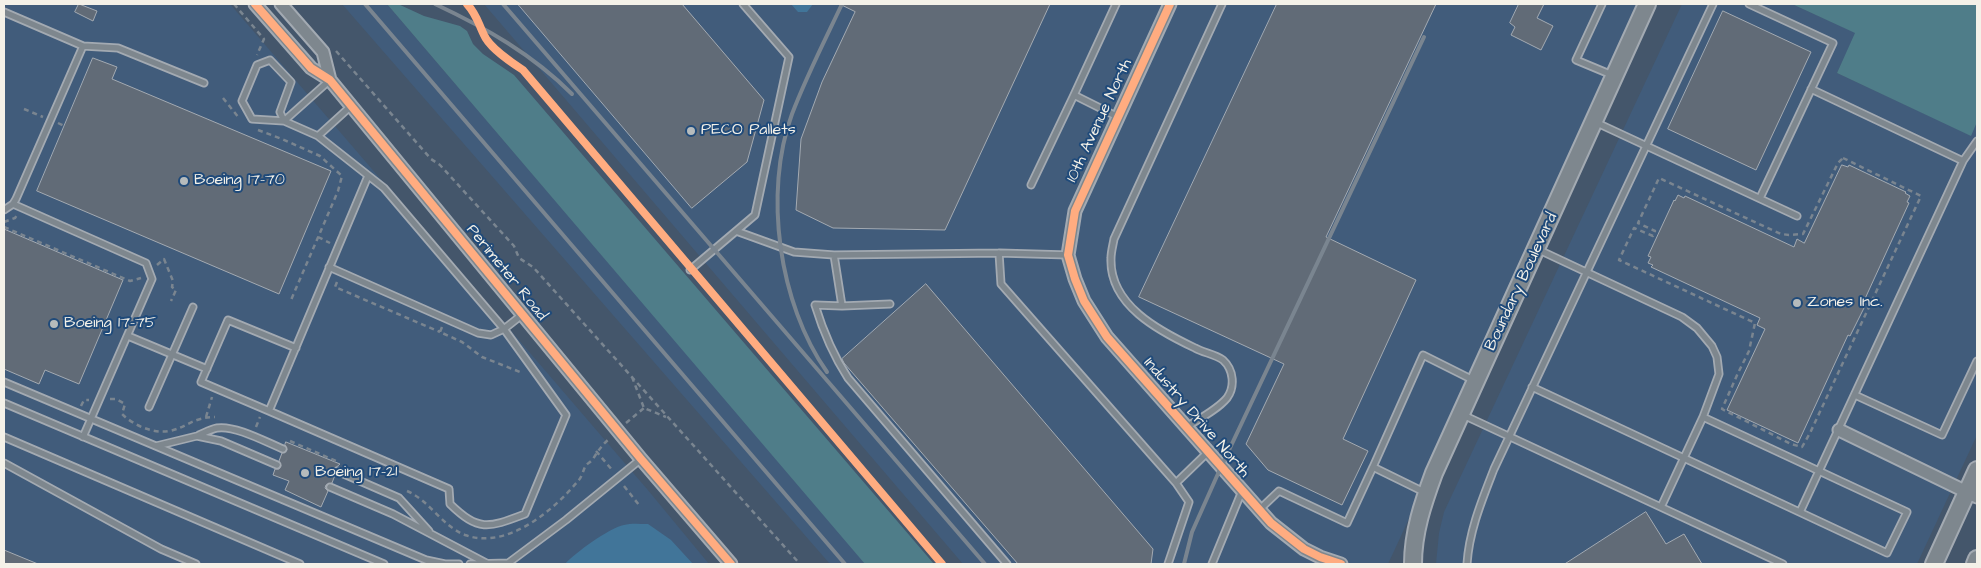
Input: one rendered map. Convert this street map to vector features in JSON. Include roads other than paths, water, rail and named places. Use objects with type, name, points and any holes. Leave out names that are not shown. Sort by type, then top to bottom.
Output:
[{"type":"street","name":"Perimeter Road","points":[[256,4],[312,68],[330,80],[641,459],[731,564]]},
{"type":"street","name":"Perimeter Road","points":[[281,4],[323,52],[330,80]]},
{"type":"street","name":"10th Avenue North","points":[[1068,255],[1075,211],[1170,4]]},
{"type":"street","name":"Boundary Boulevard","points":[[1413,564],[1416,532],[1426,493],[1648,4]]},
{"type":"street","name":"Industry Drive North","points":[[1068,255],[1084,301],[1097,324],[1242,491],[1276,528],[1291,540],[1320,557],[1342,564]]},
{"type":"street","points":[[1839,430],[1972,494]]},
{"type":"street","points":[[1934,564],[1972,494],[1977,470]]},
{"type":"street","points":[[1975,564],[1977,559]]},
{"type":"lane","points":[[690,270],[755,215],[789,57],[742,4]]},
{"type":"lane","points":[[1030,185],[1116,4]]},
{"type":"lane","points":[[1186,427],[1225,400],[1233,384],[1229,367],[1216,356],[1207,354],[1168,335],[1137,313],[1123,298],[1114,280],[1111,259],[1114,239],[1222,4]]},
{"type":"lane","points":[[1602,4],[1576,60],[1615,76]]},
{"type":"lane","points":[[1468,564],[1472,533],[1479,509],[1509,436],[1713,4]]},
{"type":"lane","points":[[1750,4],[1833,43],[1760,198]]},
{"type":"lane","points":[[4,12],[83,46],[118,48],[204,83]]},
{"type":"lane","points":[[4,210],[13,204],[83,46]]},
{"type":"lane","points":[[284,122],[280,112],[291,82],[270,60],[257,65],[242,101],[252,119],[284,122],[318,136],[384,188],[504,329],[566,415],[525,514],[497,524],[479,524],[466,520],[450,504],[449,489],[201,382],[228,320],[296,348]]},
{"type":"lane","points":[[284,122],[330,80]]},
{"type":"lane","points":[[1811,89],[1963,161]]},
{"type":"lane","points":[[1074,95],[1118,117]]},
{"type":"lane","points":[[318,136],[351,106]]},
{"type":"lane","points":[[1595,122],[1797,216]]},
{"type":"lane","points":[[1800,512],[1963,161],[1977,140]]},
{"type":"lane","points":[[269,411],[368,176]]},
{"type":"lane","points":[[13,204],[146,263],[152,279],[84,437]]},
{"type":"lane","points":[[736,231],[794,252],[834,255],[999,253],[1068,255]]},
{"type":"lane","points":[[1537,249],[1682,317],[1704,335],[1712,346],[1717,357],[1719,374],[1703,417],[1661,507]]},
{"type":"lane","points":[[999,253],[1001,284],[1176,483],[1189,502],[1168,564]]},
{"type":"lane","points":[[834,255],[842,306]]},
{"type":"lane","points":[[329,267],[478,333],[491,335],[504,329],[523,314]]},
{"type":"lane","points":[[890,304],[814,305],[824,334],[848,378],[1007,564]]},
{"type":"lane","points":[[149,408],[192,307]]},
{"type":"lane","points":[[128,336],[207,368]]},
{"type":"lane","points":[[1259,510],[1279,491],[1347,523],[1423,355],[1476,381]]},
{"type":"lane","points":[[1855,395],[1942,435],[1977,362]]},
{"type":"lane","points":[[4,382],[426,560],[445,564],[459,564]]},
{"type":"lane","points":[[1532,387],[1888,553],[1907,512],[1703,417]]},
{"type":"lane","points":[[4,404],[384,564]]},
{"type":"lane","points":[[1461,414],[1783,564]]},
{"type":"lane","points":[[156,446],[197,436],[215,428],[225,427],[235,429],[283,449]]},
{"type":"lane","points":[[4,436],[300,564]]},
{"type":"lane","points":[[197,436],[221,441],[277,465]]},
{"type":"lane","points":[[1176,483],[1208,452]]},
{"type":"lane","points":[[470,564],[508,564],[641,459]]},
{"type":"lane","points":[[4,463],[161,550],[196,564]]},
{"type":"lane","points":[[1373,467],[1426,493]]},
{"type":"lane","points":[[337,471],[399,498],[432,534]]},
{"type":"lane","points":[[330,487],[393,514],[488,564]]},
{"type":"lane","points":[[1212,564],[1242,491]]},
{"type":"railway","points":[[365,4],[845,564]]},
{"type":"railway","points":[[435,4],[490,32],[525,54],[572,94]]},
{"type":"railway","points":[[503,4],[985,564]]},
{"type":"railway","points":[[827,372],[811,345],[797,314],[787,281],[781,247],[778,178],[783,145],[792,114],[809,72],[842,4]]},
{"type":"railway","points":[[1184,564],[1192,532],[1221,467],[1424,37]]},
{"type":"place","name":"PECO Pallets","points":[[691,131]]},
{"type":"place","name":"Boeing 17-70","points":[[184,181]]},
{"type":"place","name":"Zones Inc.","points":[[1797,303]]},
{"type":"place","name":"Boeing 17-75","points":[[54,324]]},
{"type":"place","name":"Boeing 17-21","points":[[305,473]]}]
